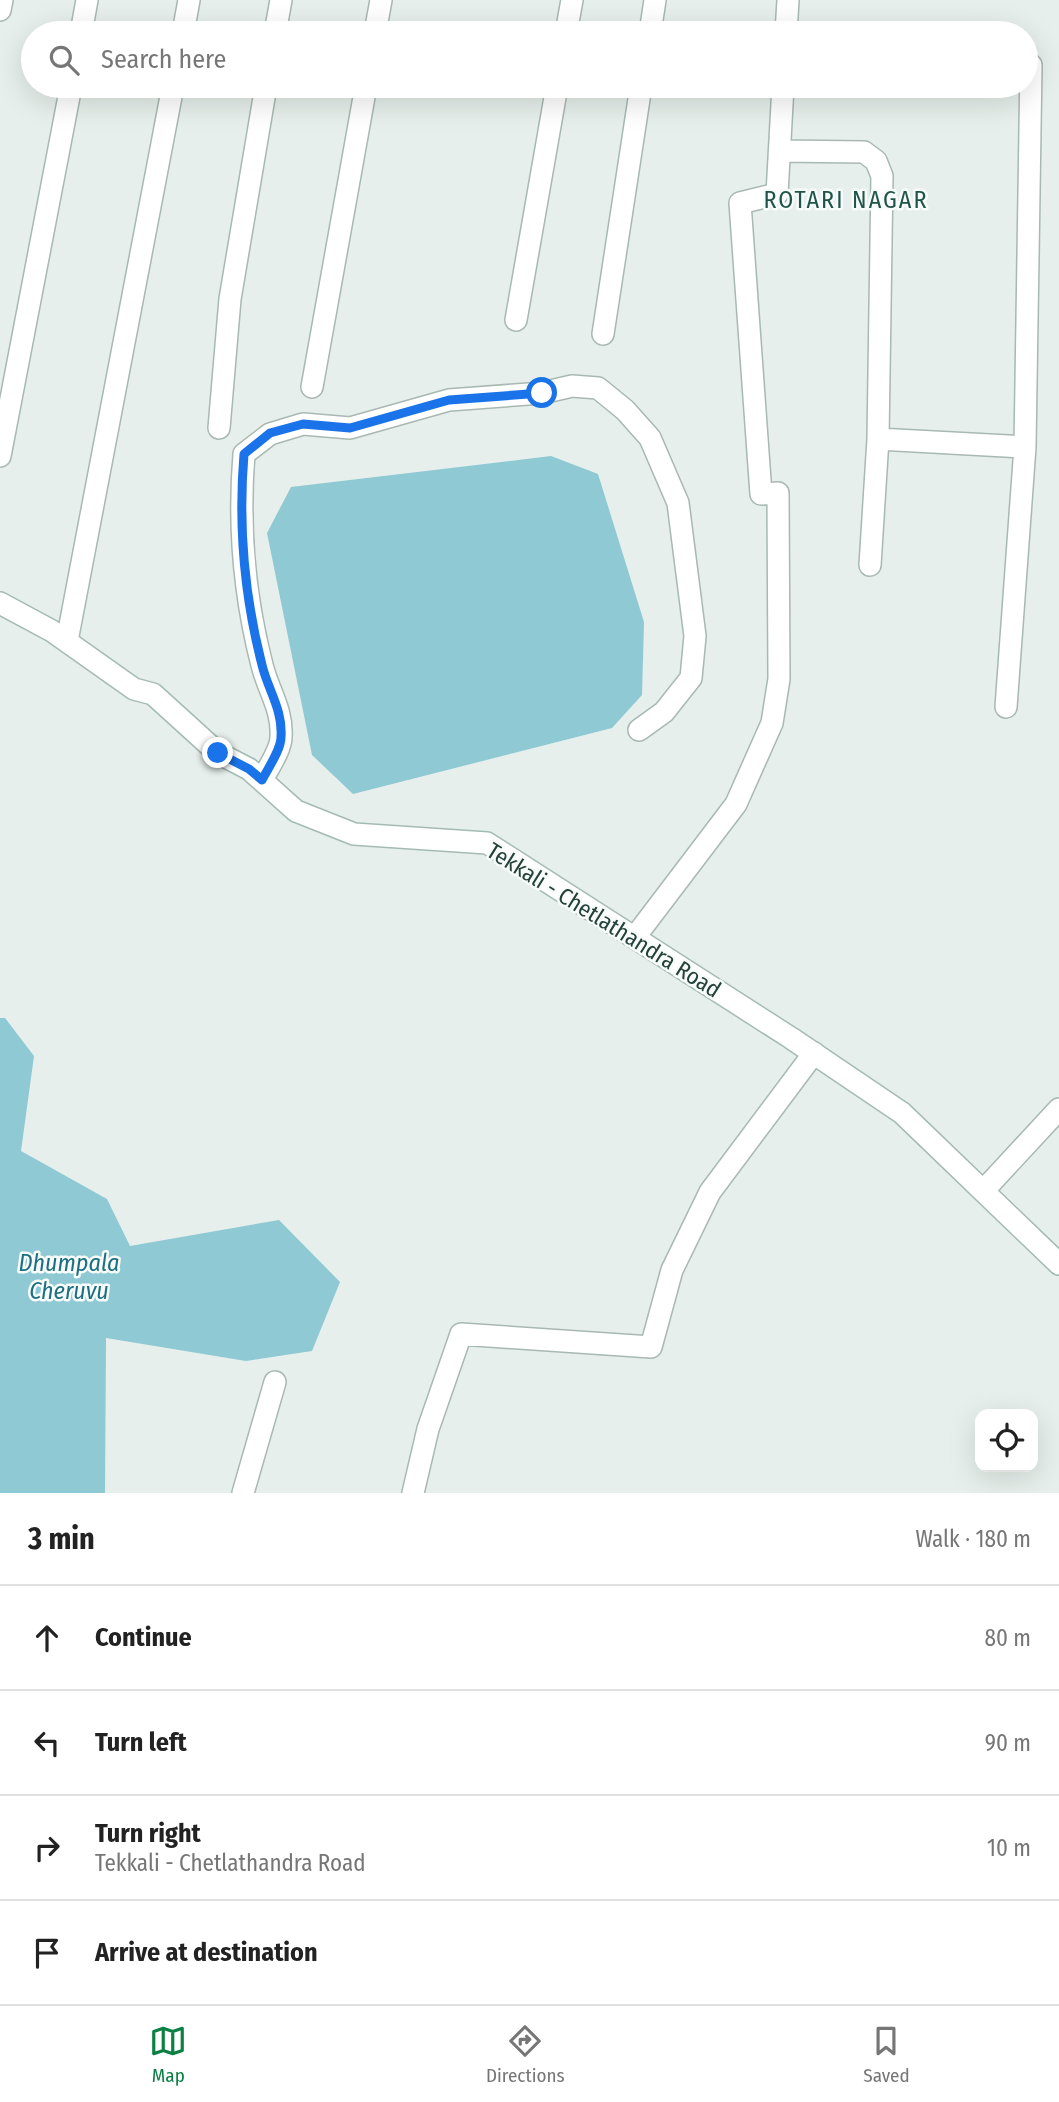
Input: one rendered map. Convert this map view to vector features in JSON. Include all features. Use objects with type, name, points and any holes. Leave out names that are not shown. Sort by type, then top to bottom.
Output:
[{"type":"street","points":[[0,10],[2,0]]},
{"type":"street","points":[[83,21],[87,0]]},
{"type":"street","points":[[186,21],[190,0]]},
{"type":"street","points":[[277,21],[281,0]]},
{"type":"street","points":[[377,21],[381,0]]},
{"type":"street","points":[[568,21],[572,0]]},
{"type":"street","points":[[652,21],[655,0]]},
{"type":"street","points":[[787,21],[788,0]]},
{"type":"street","points":[[0,456],[69,98]]},
{"type":"street","points":[[67,641],[171,98]]},
{"type":"street","points":[[219,428],[230,299],[264,98]]},
{"type":"street","points":[[312,387],[364,98]]},
{"type":"street","points":[[516,320],[555,98]]},
{"type":"street","points":[[603,334],[640,98]]},
{"type":"street","points":[[635,937],[736,804],[772,723],[779,678],[778,493],[761,494],[740,203],[777,194],[782,98]]},
{"type":"street","points":[[1006,707],[1026,447],[1031,98]]},
{"type":"street","points":[[780,151],[864,152],[876,161],[882,176],[878,439],[870,565]]},
{"type":"street","points":[[262,780],[282,740],[281,714],[262,668],[242,560],[241,493],[244,454],[270,433],[303,424],[350,428],[449,400],[542,393],[572,386],[598,388],[625,410],[650,438],[678,503],[695,636],[691,678],[664,712],[639,730]]},
{"type":"street","points":[[878,439],[1026,447]]},
{"type":"street","name":"Tekkali - Chetlathandra Road","points":[[0,603],[67,641],[134,689],[153,694],[218,753],[249,769],[296,811],[354,834],[486,843],[814,1053],[902,1113],[1059,1264]]},
{"type":"street","points":[[413,1493],[428,1429],[461,1334],[651,1347],[672,1270],[710,1192],[814,1053]]},
{"type":"street","points":[[984,1190],[1059,1109]]},
{"type":"street","points":[[243,1493],[275,1382]]},
{"type":"water","points":[[551,456],[598,474],[644,622],[642,695],[612,728],[353,794],[312,755],[267,533],[291,487]]},
{"type":"water","name":"Dhumpala Cheruvu","points":[[0,1018],[5,1018],[34,1056],[21,1151],[107,1199],[130,1246],[279,1220],[340,1282],[312,1351],[246,1361],[106,1338],[105,1493],[0,1493]]},
{"type":"district","name":"ROTARI NAGAR","points":[[846,200]]},
{"type":"route","points":[[218,753],[249,769],[262,780],[282,740],[281,714],[262,668],[242,560],[241,493],[244,454],[270,433],[303,424],[350,428],[449,400],[542,393]]}]
